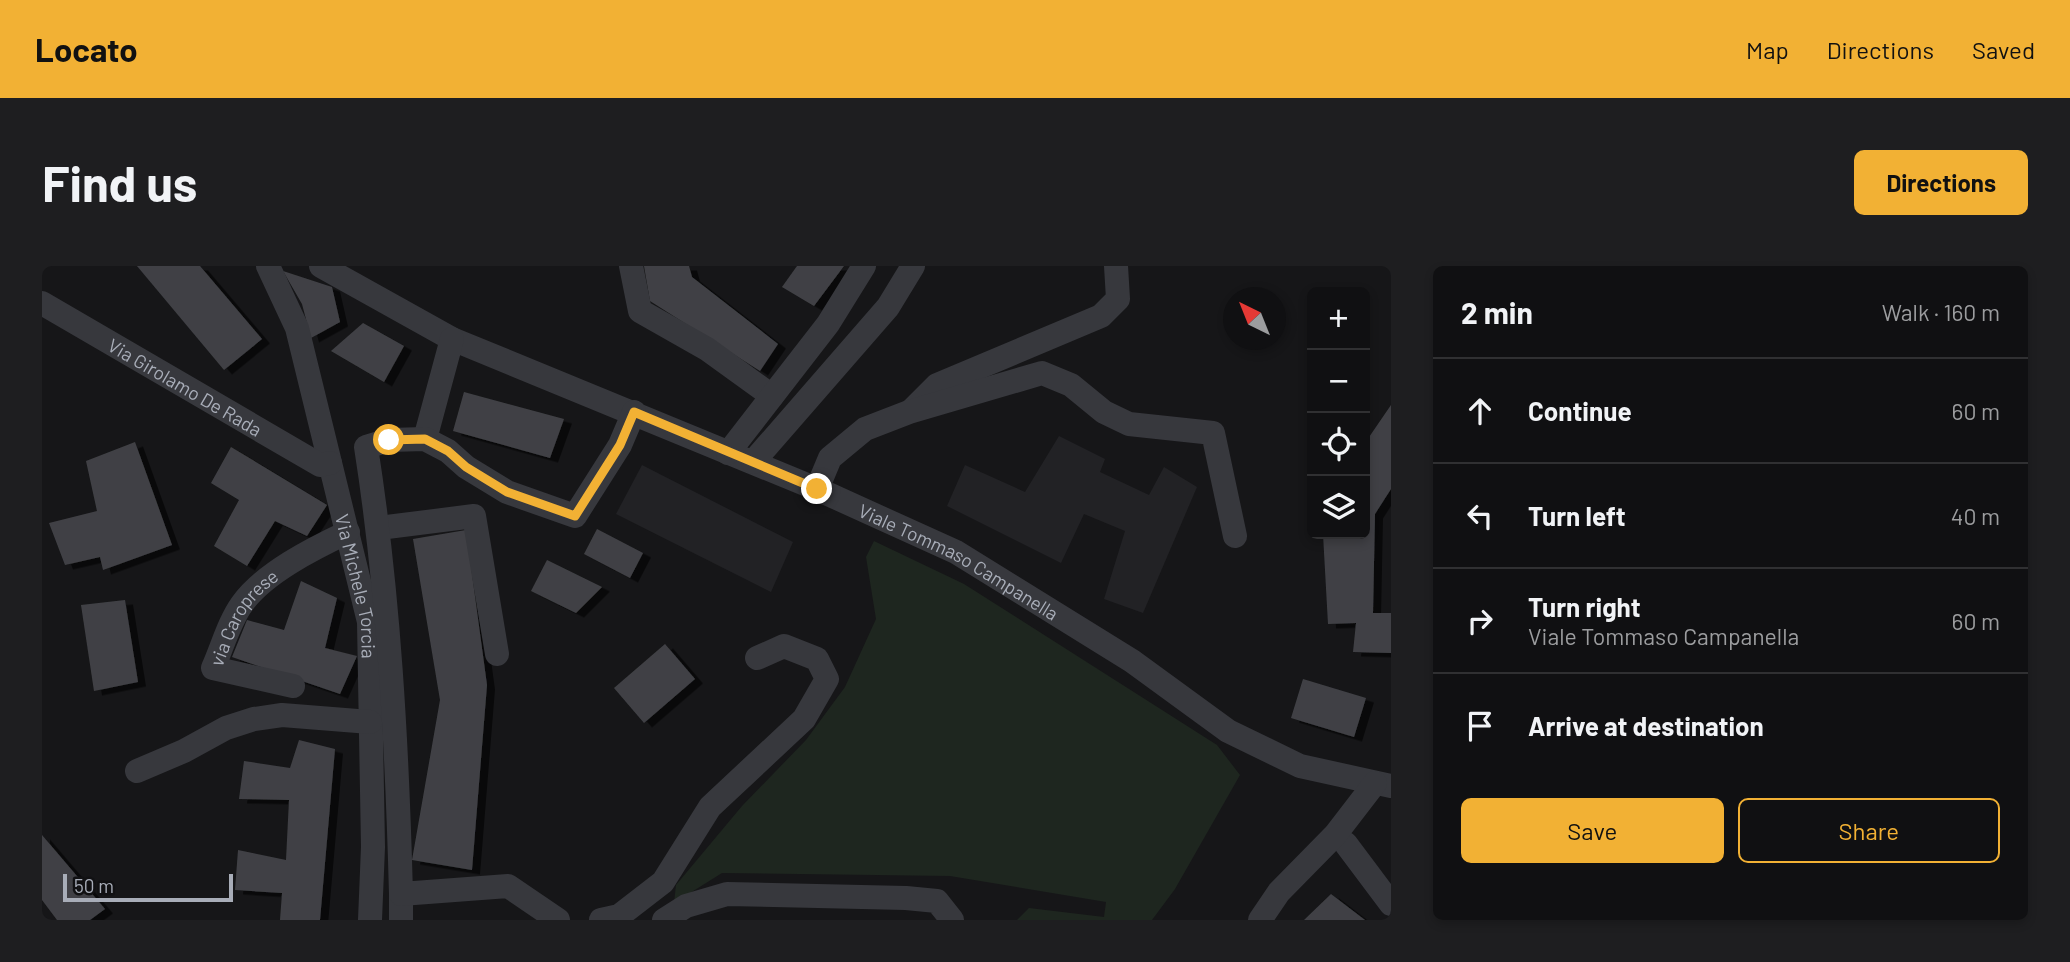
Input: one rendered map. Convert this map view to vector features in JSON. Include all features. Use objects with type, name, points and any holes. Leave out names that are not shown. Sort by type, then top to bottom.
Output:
[{"type":"street","name":"Via Michele Torcia","points":[[268,266],[297,328],[369,622],[373,847],[370,920]]},
{"type":"street","name":"Viale Tommaso Campanella","points":[[321,266],[453,338],[817,489],[956,552],[1132,661],[1228,731],[1300,766],[1383,785]]},
{"type":"street","points":[[631,266],[640,311],[707,349],[772,396]]},
{"type":"street","points":[[728,453],[828,324],[864,266]]},
{"type":"street","points":[[752,463],[888,307],[913,266]]},
{"type":"street","points":[[909,412],[937,385],[1101,316],[1118,299],[1116,266]]},
{"type":"street","name":"Via Girolamo De Rada","points":[[42,303],[320,465],[330,463]]},
{"type":"street","points":[[425,439],[453,338]]},
{"type":"street","points":[[817,489],[830,458],[865,429],[909,412],[1042,373],[1071,385],[1104,412],[1129,424],[1213,433],[1235,536]]},
{"type":"street","points":[[401,920],[398,777],[379,528],[366,447],[389,440],[425,439],[448,451],[466,467],[507,492],[575,516],[620,445],[634,412]]},
{"type":"street","points":[[379,528],[474,516],[497,654]]},
{"type":"street","name":"via Caroprese","points":[[293,686],[213,668],[241,605],[261,584],[323,544],[348,532]]},
{"type":"street","points":[[601,920],[619,916],[663,882],[710,807],[804,719],[827,680],[817,659],[784,646],[757,658]]},
{"type":"street","points":[[137,771],[184,751],[226,728],[254,719],[282,715],[370,722]]},
{"type":"street","points":[[1260,920],[1279,892],[1340,839],[1383,785]]},
{"type":"street","points":[[1340,839],[1391,883]]},
{"type":"street","points":[[1340,839],[1391,904]]},
{"type":"street","points":[[401,894],[508,886],[558,920]]},
{"type":"street","points":[[664,920],[686,906],[727,894],[937,901],[952,920]]},
{"type":"shaded area","points":[[1059,436],[1105,459],[1100,472],[1149,495],[1164,467],[1197,487],[1143,613],[1104,599],[1125,531],[1084,514],[1061,563],[947,506],[965,465],[1025,492]]},
{"type":"shaded area","points":[[642,465],[793,542],[771,592],[616,514]]},
{"type":"shaded area","points":[[874,541],[964,584],[1217,745],[1240,775],[1175,889],[1152,920],[1017,920],[1029,908],[1104,917],[1106,902],[950,876],[722,873],[674,903],[676,885],[742,806],[806,740],[845,687],[876,619],[866,557]]},
{"type":"building","points":[[137,266],[200,266],[262,339],[224,370]]},
{"type":"building","points":[[644,266],[689,266],[692,277],[778,344],[760,371],[650,301]]},
{"type":"building","points":[[797,266],[844,266],[814,306],[782,287]]},
{"type":"building","points":[[283,271],[332,287],[340,322],[311,338],[302,304]]},
{"type":"building","points":[[363,323],[404,346],[384,382],[331,351]]},
{"type":"building","points":[[464,392],[564,419],[550,458],[453,431]]},
{"type":"building","points":[[1391,405],[1391,489],[1375,514],[1373,613],[1391,613],[1391,653],[1353,652],[1356,623],[1328,624],[1323,539],[1370,539],[1370,436]]},
{"type":"building","points":[[135,442],[172,545],[103,570],[100,557],[65,565],[49,523],[97,511],[86,461]]},
{"type":"building","points":[[231,447],[327,505],[307,536],[275,521],[247,566],[214,546],[239,500],[211,483]]},
{"type":"building","points":[[597,529],[643,553],[630,578],[584,554]]},
{"type":"building","points":[[466,530],[487,685],[472,870],[412,860],[440,700],[413,539]]},
{"type":"building","points":[[547,560],[602,587],[576,613],[531,591]]},
{"type":"building","points":[[301,581],[337,598],[325,648],[357,656],[340,694],[232,657],[247,620],[284,630]]},
{"type":"building","points":[[125,600],[138,682],[94,691],[81,605]]},
{"type":"building","points":[[665,644],[695,679],[644,723],[614,688]]},
{"type":"building","points":[[1303,679],[1366,698],[1354,737],[1291,718]]},
{"type":"building","points":[[299,740],[335,749],[320,920],[280,920],[282,893],[235,890],[238,850],[286,860],[289,800],[239,799],[244,761],[290,768]]},
{"type":"building","points":[[42,835],[105,909],[90,920],[57,920],[42,900]]},
{"type":"building","points":[[1331,894],[1365,920],[1304,920]]},
{"type":"route","points":[[389,440],[425,439],[448,451],[466,467],[507,492],[575,516],[620,445],[634,412],[817,489]]}]
